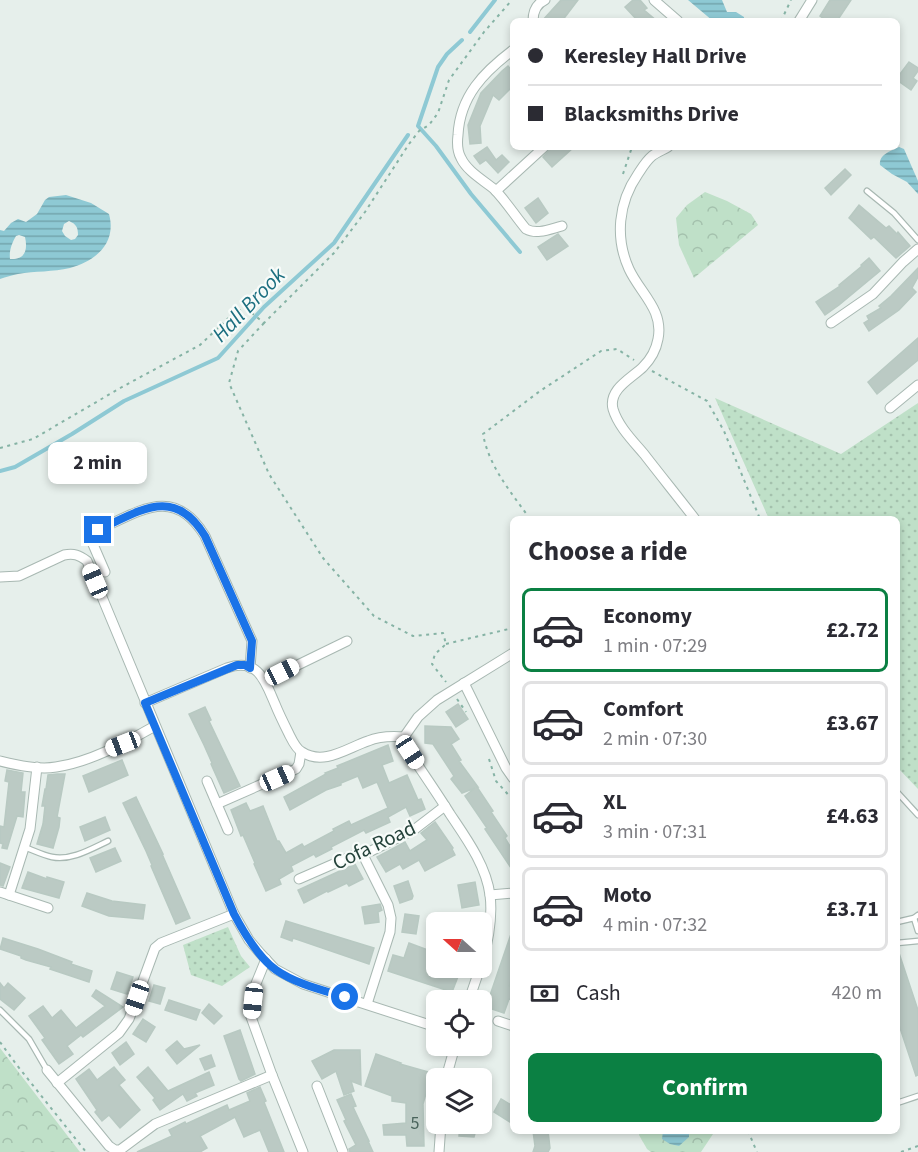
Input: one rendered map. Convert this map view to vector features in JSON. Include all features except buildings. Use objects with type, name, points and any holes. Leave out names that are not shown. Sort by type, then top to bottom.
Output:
[{"type":"street","points":[[533,18],[534,10],[544,0]]},
{"type":"street","points":[[654,0],[675,18]]},
{"type":"street","points":[[800,0],[810,3],[801,18]]},
{"type":"street","points":[[510,52],[489,69],[474,86],[458,128],[458,149],[468,168],[496,191],[526,229],[538,232],[562,226]]},
{"type":"street","points":[[496,191],[541,150]]},
{"type":"street","points":[[648,150],[653,156]]},
{"type":"street","points":[[663,150],[643,166],[629,189],[621,217],[620,232],[621,247],[629,270],[657,314],[659,337],[652,357],[616,392],[612,407],[623,428],[693,516]]},
{"type":"street","points":[[831,323],[873,294],[918,249]]},
{"type":"street","points":[[890,408],[918,385]]},
{"type":"street","points":[[105,572],[92,542],[94,533],[98,530],[144,509],[159,505],[172,507],[184,513],[197,522],[205,536],[252,641],[250,668]]},
{"type":"street","points":[[0,577],[19,576],[64,555],[80,555],[87,561],[234,914],[249,940],[275,969],[303,984],[426,1024]]},
{"type":"street","points":[[265,681],[346,641]]},
{"type":"street","points":[[405,736],[418,717],[437,700],[510,656]]},
{"type":"street","points":[[145,703],[237,665],[245,665],[257,671],[265,681],[292,741],[301,752],[325,758],[369,740],[405,736]]},
{"type":"street","points":[[464,683],[510,773]]},
{"type":"street","points":[[0,761],[38,767],[55,767],[123,744],[155,726]]},
{"type":"street","points":[[405,736],[410,752],[471,846],[485,875],[490,895],[491,912]]},
{"type":"street","points":[[217,804],[296,769],[301,752]]},
{"type":"street","points":[[38,767],[30,829],[5,893],[48,908]]},
{"type":"street","points":[[207,781],[228,830]]},
{"type":"street","name":"Cofa Road","points":[[299,879],[354,855],[371,851],[415,829],[445,806]]},
{"type":"street","points":[[362,853],[388,905],[392,918],[390,932],[366,1004]]},
{"type":"street","points":[[490,895],[510,893]]},
{"type":"street","points":[[57,1083],[119,1033],[129,1019],[155,948],[161,943],[234,914]]},
{"type":"street","points":[[266,959],[255,986],[251,1017],[303,1152]]},
{"type":"street","points":[[498,1021],[510,1025]]},
{"type":"street","points":[[47,1070],[114,1150],[120,1150],[156,1124],[272,1075]]},
{"type":"street","points":[[317,1086],[343,1152]]},
{"type":"street","points":[[439,1152],[440,1134]]},
{"type":"lane","points":[[867,191],[894,213],[918,240]]},
{"type":"lane","points":[[900,795],[918,816]]},
{"type":"lane","points":[[24,847],[62,858],[79,854],[108,841]]},
{"type":"lane","points":[[900,921],[916,916],[918,931]]},
{"type":"lane","points":[[900,943],[918,941]]},
{"type":"lane","points":[[0,1010],[29,1039],[47,1070]]},
{"type":"lane","points":[[900,1102],[918,1096]]},
{"type":"path","points":[[446,644],[443,633],[413,636],[374,616],[323,558],[269,474],[230,383],[238,351],[334,254],[365,212],[409,144],[438,113],[449,80],[512,0]]},
{"type":"path","points":[[782,18],[791,0]]},
{"type":"path","points":[[622,174],[631,150]]},
{"type":"path","points":[[0,447],[33,439],[200,345],[236,310],[247,309],[264,323]]},
{"type":"path","points":[[470,719],[453,690],[432,664],[435,654],[446,644],[510,629]]},
{"type":"path","points":[[489,759],[495,781],[510,797]]},
{"type":"path","points":[[0,1042],[86,1152]]},
{"type":"path","points":[[749,1134],[757,1152]]},
{"type":"path","points":[[902,1152],[918,1146]]},
{"type":"green space","points":[[705,192],[751,214],[758,225],[694,278],[679,245],[676,218],[687,205]]},
{"type":"green space","points":[[715,398],[841,454],[918,403],[918,789],[900,770],[900,516],[768,516]]},
{"type":"green space","points":[[228,927],[241,956],[250,967],[222,986],[191,975],[183,945]]},
{"type":"green space","points":[[0,1048],[80,1152],[0,1152]]},
{"type":"green space","points":[[713,1134],[701,1152],[651,1152],[639,1135]]},
{"type":"water","points":[[688,0],[722,0],[727,12],[736,12],[744,17],[744,18],[709,18]]},
{"type":"water","points":[[900,147],[904,149],[918,181],[918,194],[907,182],[880,165],[881,158],[889,152],[900,150]]},
{"type":"water","points":[[66,195],[91,203],[109,214],[111,224],[107,242],[96,255],[79,265],[0,279],[0,230],[4,231],[18,219],[26,222],[37,214],[49,197]],"holes":[[[69,221],[76,226],[78,232],[75,239],[71,240],[62,231],[64,224]],[[19,235],[25,237],[26,250],[19,258],[10,259],[12,244]]]},
{"type":"water","points":[[663,1134],[689,1134],[689,1137],[679,1146],[662,1139]]},
{"type":"waterway","name":"Hall Brook","points":[[470,32],[495,0]]},
{"type":"waterway","points":[[462,40],[447,54],[438,67],[418,126],[520,252]]},
{"type":"waterway","name":"Hall Brook","points":[[0,471],[15,467],[124,401],[218,358],[264,307],[334,243],[408,135]]},
{"type":"route","points":[[98,530],[144,509],[159,505],[172,507],[184,513],[197,522],[205,536],[252,641],[250,668],[237,665],[227,668],[145,703],[234,914],[249,940],[275,969],[303,984],[345,997]]}]
